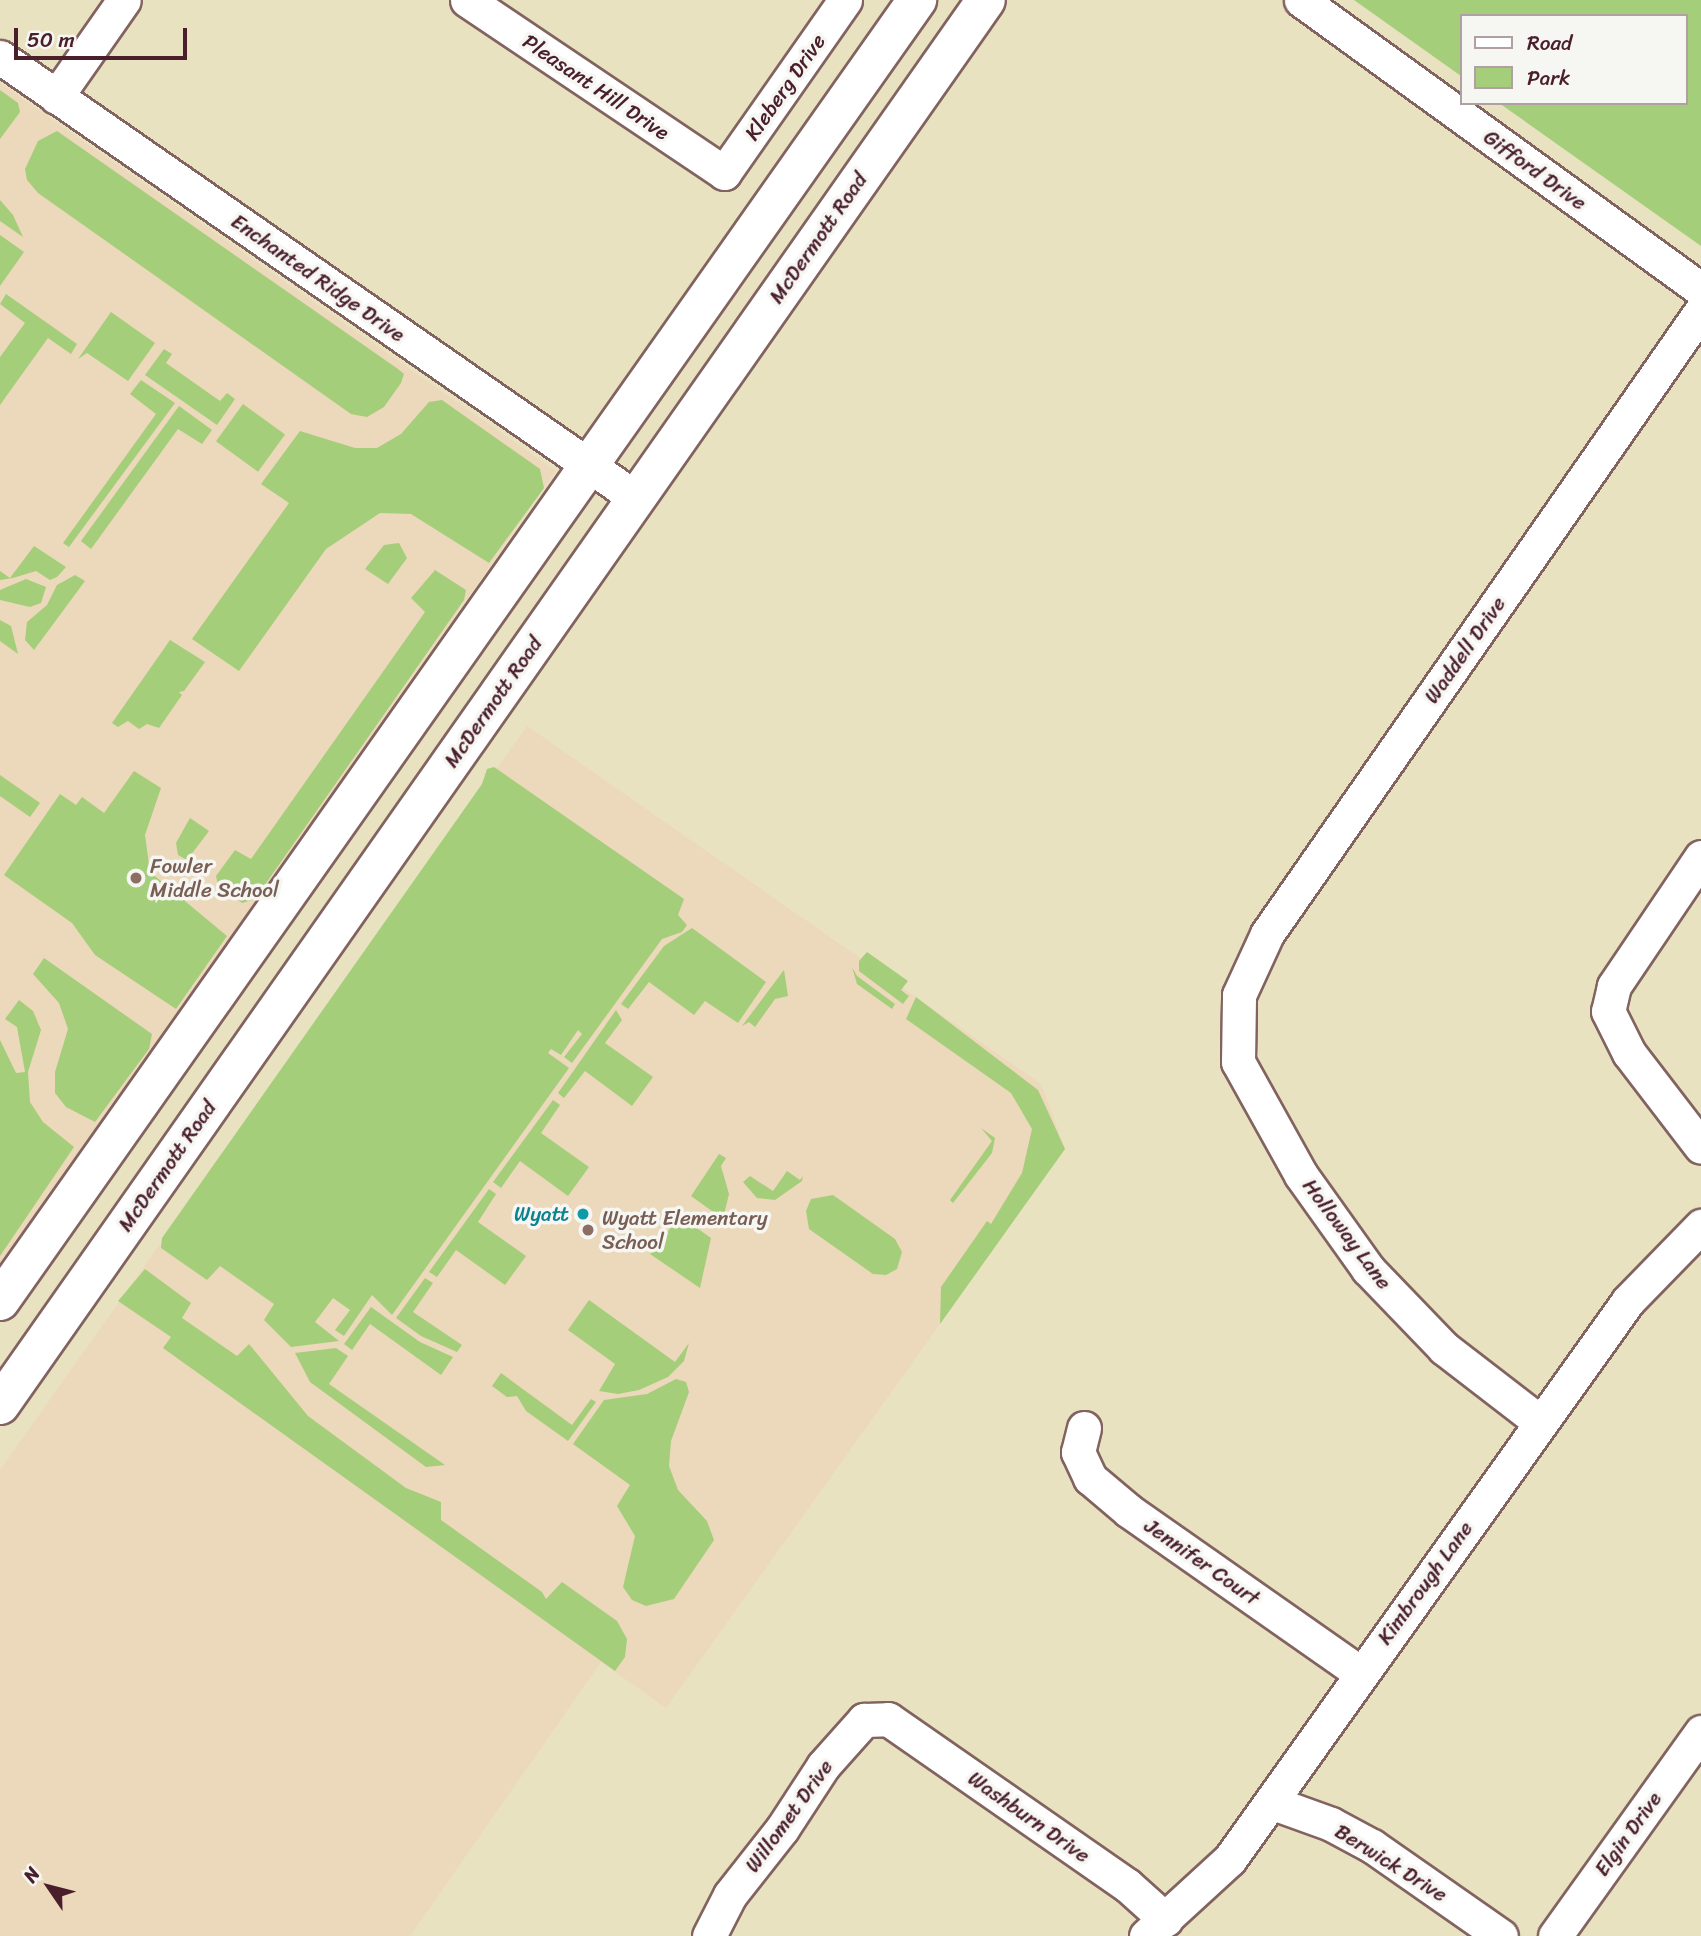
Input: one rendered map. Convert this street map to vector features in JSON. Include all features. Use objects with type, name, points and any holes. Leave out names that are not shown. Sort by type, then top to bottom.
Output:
[{"type":"main road","points":[[0,1301],[592,467],[917,0]]},
{"type":"main road","name":"McDermott Road","points":[[0,1405],[986,0]]},
{"type":"main road","points":[[871,66],[917,97]]},
{"type":"main road","points":[[182,1045],[229,1079]]},
{"type":"street","points":[[56,97],[124,0]]},
{"type":"street","name":"Pleasant Hill Drive","points":[[467,0],[724,173]]},
{"type":"street","name":"Kleberg Drive","points":[[724,173],[845,0]]},
{"type":"street","name":"Gifford Drive","points":[[1301,0],[1701,290]]},
{"type":"street","name":"Enchanted Ridge Drive","points":[[0,57],[636,498]]},
{"type":"street","name":"Waddell Drive","points":[[1240,995],[1267,934],[1701,311]]},
{"type":"street","points":[[1701,857],[1614,986],[1608,1012],[1629,1053],[1701,1147]]},
{"type":"street","name":"Holloway Lane","points":[[1240,995],[1238,1062],[1308,1185],[1368,1269],[1444,1348],[1540,1422]]},
{"type":"street","name":"Kimbrough Lane","points":[[1156,1928],[1230,1859],[1273,1803],[1360,1673],[1628,1301],[1701,1226]]},
{"type":"street","name":"Jennifer Court","points":[[1084,1428],[1078,1451],[1090,1478],[1129,1511],[1360,1673]]},
{"type":"street","name":"Washburn Drive","points":[[888,1719],[1127,1885],[1156,1928]]},
{"type":"street","name":"Willomet Drive","points":[[709,1936],[730,1895],[782,1829],[823,1766],[864,1720],[888,1719]]},
{"type":"street","name":"Elgin Drive","points":[[1555,1936],[1701,1732]]},
{"type":"street","name":"Berwick Drive","points":[[1273,1803],[1331,1824],[1372,1846],[1501,1936]]},
{"type":"shaded area","name":"Fowler Middle School","points":[[0,83],[556,471],[0,1268]]},
{"type":"shaded area","name":"Wyatt Elementary School","points":[[527,726],[1041,1084],[1065,1149],[666,1708],[601,1662],[410,1936],[0,1936],[0,1470]]},
{"type":"green space","points":[[1354,0],[1701,0],[1701,246],[1502,105],[1687,105],[1687,14],[1460,14],[1460,75]]},
{"type":"green space","points":[[0,90],[18,103],[20,112],[0,139]]},
{"type":"green space","points":[[57,131],[404,374],[384,407],[367,417],[351,414],[38,193],[27,180],[25,169],[38,141]]},
{"type":"green space","points":[[0,200],[13,215],[23,237],[0,221]]},
{"type":"green space","points":[[0,235],[24,252],[0,286]]},
{"type":"green space","points":[[6,294],[77,344],[71,354],[48,338],[0,405],[0,357],[25,323],[0,304]]},
{"type":"green space","points":[[111,312],[155,343],[128,381],[87,353],[78,359]]},
{"type":"green space","points":[[164,349],[172,354],[166,363],[220,401],[227,393],[235,399],[217,425],[145,375]]},
{"type":"green space","points":[[141,380],[175,403],[69,547],[63,543],[156,414],[130,394]]},
{"type":"green space","points":[[442,400],[540,469],[544,488],[489,563],[411,514],[380,513],[326,549],[239,671],[192,639],[289,503],[261,484],[300,431],[355,448],[377,448],[401,434],[429,402]]},
{"type":"green space","points":[[243,404],[285,435],[258,472],[216,441]]},
{"type":"green space","points":[[179,406],[212,430],[202,444],[178,429],[91,549],[81,541]]},
{"type":"green space","points":[[399,543],[407,558],[388,584],[365,569],[384,545]]},
{"type":"green space","points":[[34,546],[66,567],[50,580],[36,571],[13,578],[0,580],[0,571],[10,578]]},
{"type":"green space","points":[[435,570],[466,590],[464,600],[255,899],[242,903],[218,885],[216,876],[235,850],[251,859],[425,612],[411,598]]},
{"type":"green space","points":[[75,575],[85,581],[34,650],[25,640],[27,622],[47,605],[57,585]]},
{"type":"green space","points":[[26,579],[46,587],[41,603],[30,607],[0,600],[0,590]]},
{"type":"green space","points":[[0,620],[11,626],[18,654],[0,641]]},
{"type":"green space","points":[[170,640],[205,662],[184,691],[179,692],[182,695],[159,728],[147,724],[139,729],[128,721],[118,727],[112,723]]},
{"type":"green space","points":[[494,767],[684,899],[678,915],[687,925],[682,932],[662,939],[572,1063],[564,1057],[582,1034],[578,1030],[561,1055],[551,1049],[548,1053],[569,1068],[392,1315],[372,1295],[344,1336],[335,1330],[350,1310],[333,1298],[315,1322],[339,1341],[291,1347],[264,1320],[274,1304],[220,1266],[207,1280],[161,1248],[162,1238],[482,784],[487,769]]},
{"type":"green space","points":[[134,771],[161,788],[145,835],[150,872],[227,936],[176,1009],[95,955],[72,923],[4,875],[60,794],[76,805],[82,797],[104,813]]},
{"type":"green space","points":[[0,775],[40,803],[30,817],[0,796]]},
{"type":"green space","points":[[190,818],[209,831],[187,860],[178,855],[176,843]]},
{"type":"green space","points":[[692,928],[766,982],[738,1023],[705,1001],[694,1015],[649,982],[628,1009],[621,1004],[664,946]]},
{"type":"green space","points":[[867,952],[908,981],[901,990],[909,996],[903,1004],[859,971],[859,961]]},
{"type":"green space","points":[[44,958],[152,1034],[149,1049],[95,1122],[66,1107],[55,1093],[55,1072],[68,1029],[59,1003],[33,974]]},
{"type":"green space","points":[[852,967],[857,976],[895,1004],[892,1009],[857,984]]},
{"type":"green space","points":[[784,970],[788,996],[775,999],[755,1027],[749,1022],[742,1026]]},
{"type":"green space","points":[[916,997],[1038,1090],[1065,1149],[940,1324],[941,1287],[987,1221],[991,1224],[1022,1173],[1032,1129],[1011,1093],[906,1019]]},
{"type":"green space","points":[[19,1000],[33,1011],[41,1030],[28,1072],[30,1102],[43,1122],[74,1147],[0,1256],[0,1040],[16,1073],[25,1072],[17,1027],[5,1019]]},
{"type":"green space","points":[[616,1010],[622,1020],[605,1043],[653,1077],[632,1106],[585,1071],[564,1098],[558,1093]]},
{"type":"green space","points":[[553,1100],[560,1105],[541,1133],[589,1167],[568,1196],[520,1161],[501,1188],[493,1182]]},
{"type":"green space","points":[[981,1128],[995,1138],[992,1153],[953,1203],[950,1200],[992,1141]]},
{"type":"green space","points":[[719,1154],[726,1158],[721,1166],[729,1194],[723,1219],[691,1196]]},
{"type":"green space","points":[[787,1171],[800,1180],[803,1176],[802,1181],[775,1200],[757,1198],[743,1182],[750,1176],[773,1191]]},
{"type":"green space","points":[[489,1189],[496,1194],[478,1222],[526,1256],[505,1285],[456,1250],[437,1277],[429,1272]]},
{"type":"green space","points":[[833,1195],[895,1239],[902,1252],[897,1269],[886,1275],[873,1274],[809,1229],[806,1211],[811,1199]]},
{"type":"green space","points":[[680,1216],[711,1238],[700,1288],[650,1254]]},
{"type":"green space","points":[[145,1269],[191,1303],[182,1318],[237,1356],[249,1344],[308,1416],[406,1488],[441,1502],[441,1520],[542,1592],[546,1599],[562,1582],[617,1621],[627,1639],[625,1657],[615,1671],[163,1348],[171,1337],[118,1301]]},
{"type":"green space","points":[[425,1278],[433,1283],[413,1312],[462,1345],[457,1352],[421,1336],[396,1318]]},
{"type":"green space","points":[[589,1300],[675,1362],[689,1343],[684,1361],[668,1377],[639,1390],[618,1394],[599,1391],[615,1364],[568,1330]]},
{"type":"green space","points":[[371,1307],[420,1342],[453,1357],[441,1375],[370,1324],[352,1350],[344,1344]]},
{"type":"green space","points":[[336,1348],[348,1356],[329,1384],[445,1465],[426,1467],[310,1382],[295,1353]]},
{"type":"green space","points":[[501,1373],[572,1425],[591,1399],[596,1402],[568,1441],[526,1411],[517,1396],[507,1397],[492,1386]]},
{"type":"green space","points":[[676,1379],[686,1382],[689,1392],[671,1441],[669,1466],[678,1490],[707,1521],[714,1540],[674,1599],[646,1606],[632,1600],[623,1587],[635,1536],[617,1506],[630,1485],[573,1444],[604,1400],[647,1394]]},
{"type":"place","name":"Fowler Middle School","points":[[136,878]]},
{"type":"place","name":"Wyatt","points":[[583,1214]]},
{"type":"place","name":"Wyatt Elementary School","points":[[588,1230]]}]
